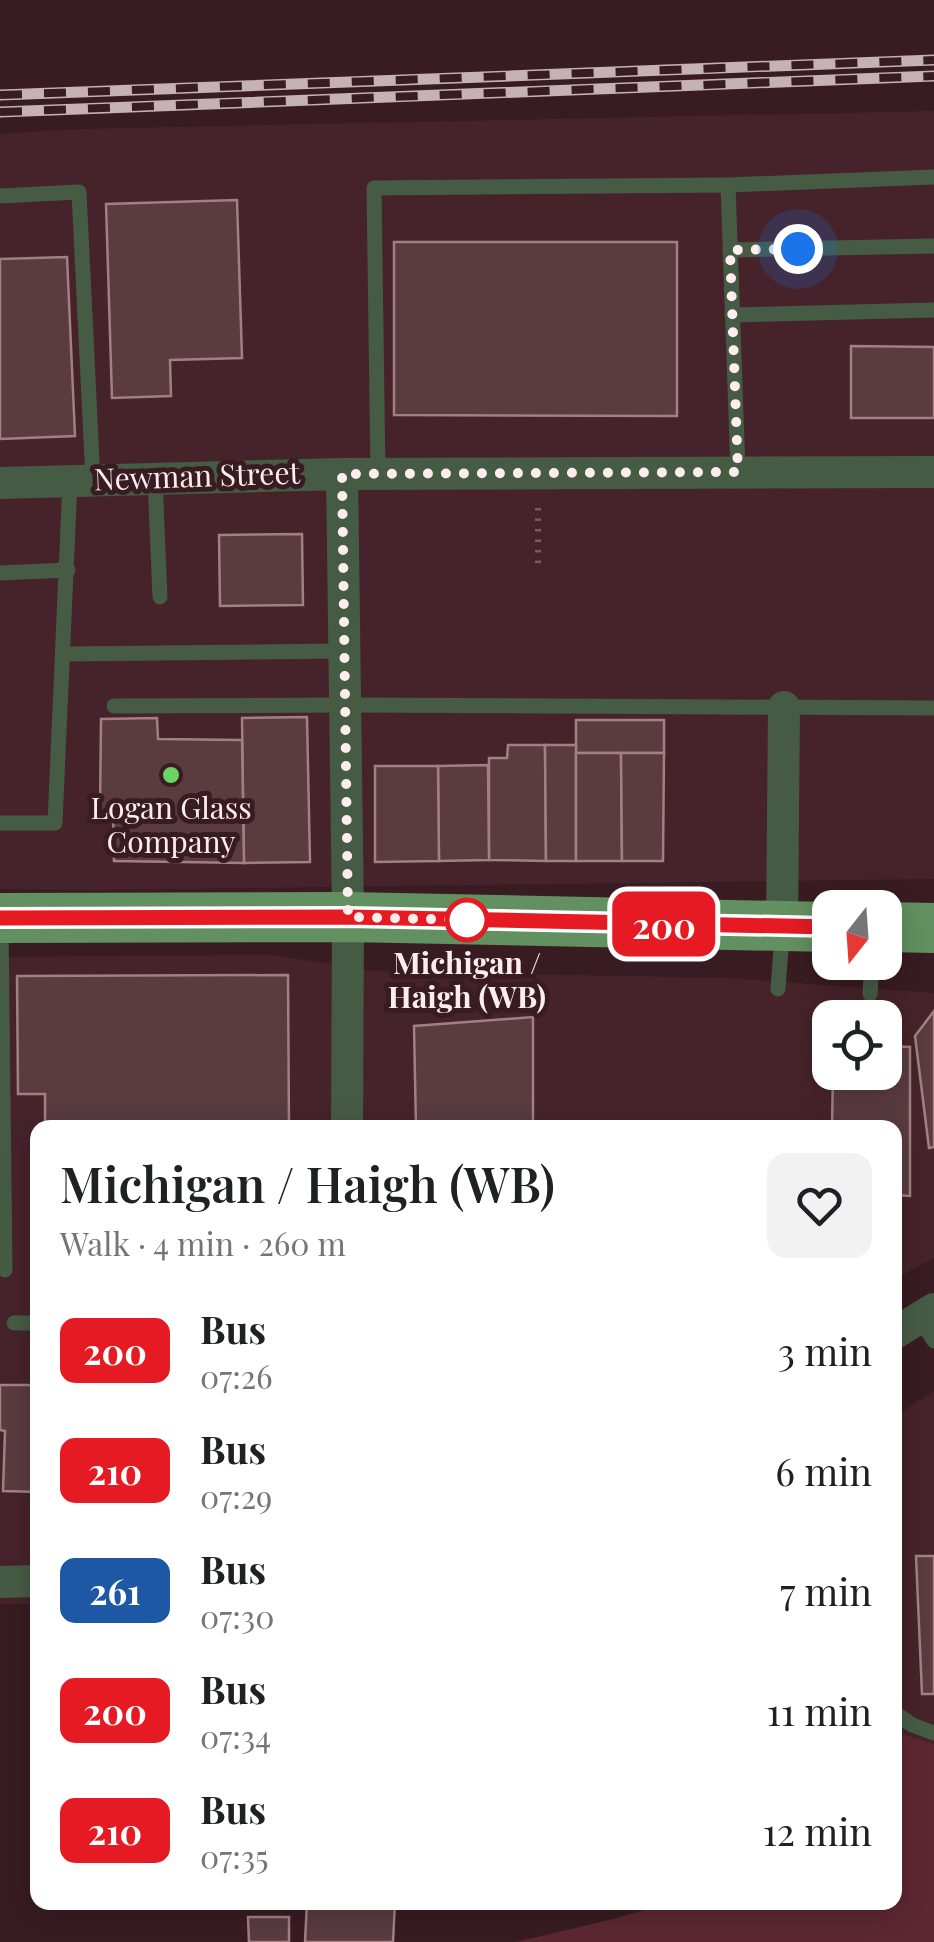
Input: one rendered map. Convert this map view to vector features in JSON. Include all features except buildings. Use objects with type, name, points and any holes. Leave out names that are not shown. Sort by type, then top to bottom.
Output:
[{"type":"main road","points":[[0,918],[348,917],[806,926]]},
{"type":"main road","points":[[902,927],[934,928]]},
{"type":"street","name":"Newman Street","points":[[0,482],[342,474],[934,472]]},
{"type":"street","points":[[342,474],[347,1120]]},
{"type":"street","points":[[784,707],[806,926]]},
{"type":"street","points":[[0,1582],[30,1581]]},
{"type":"lane","points":[[378,474],[374,188],[728,185],[934,177]]},
{"type":"lane","points":[[728,185],[738,472]]},
{"type":"lane","points":[[0,196],[79,192],[82,481],[68,570],[55,824],[0,824]]},
{"type":"lane","points":[[730,250],[934,246]]},
{"type":"lane","points":[[732,315],[934,310]]},
{"type":"lane","points":[[155,479],[160,596]]},
{"type":"lane","points":[[0,573],[68,570]]},
{"type":"lane","points":[[63,654],[344,651]]},
{"type":"lane","points":[[114,706],[934,708]]},
{"type":"lane","points":[[0,918],[5,1270]]},
{"type":"lane","points":[[778,989],[806,926]]},
{"type":"lane","points":[[870,994],[871,980]]},
{"type":"lane","points":[[14,1323],[30,1323]]},
{"type":"lane","points":[[902,1718],[912,1726],[934,1732]]},
{"type":"path","points":[[537,520],[538,563]]},
{"type":"shaded area","points":[[934,111],[934,879],[0,889],[0,134],[81,129]]},
{"type":"shaded area","points":[[272,955],[375,971],[728,978],[934,993],[934,1258],[902,1275],[902,1120],[30,1120],[30,1604],[0,1604],[0,957]]},
{"type":"shaded area","points":[[934,1391],[934,1768],[902,1768],[902,1412]]},
{"type":"shaded area","points":[[902,1734],[934,1744],[934,1942],[516,1942],[644,1910],[902,1910]]},
{"type":"railway","points":[[0,95],[934,60]]},
{"type":"railway","points":[[0,112],[934,76]]},
{"type":"bus line","name":"200","points":[[0,918],[348,917],[812,927]]},
{"type":"place","name":"Logan Glass Company","points":[[171,775]]},
{"type":"place","name":"Michigan / Haigh (WB)","points":[[467,920]]},
{"type":"route","points":[[467,920],[348,917],[342,474],[738,472],[730,250],[798,249]]}]
